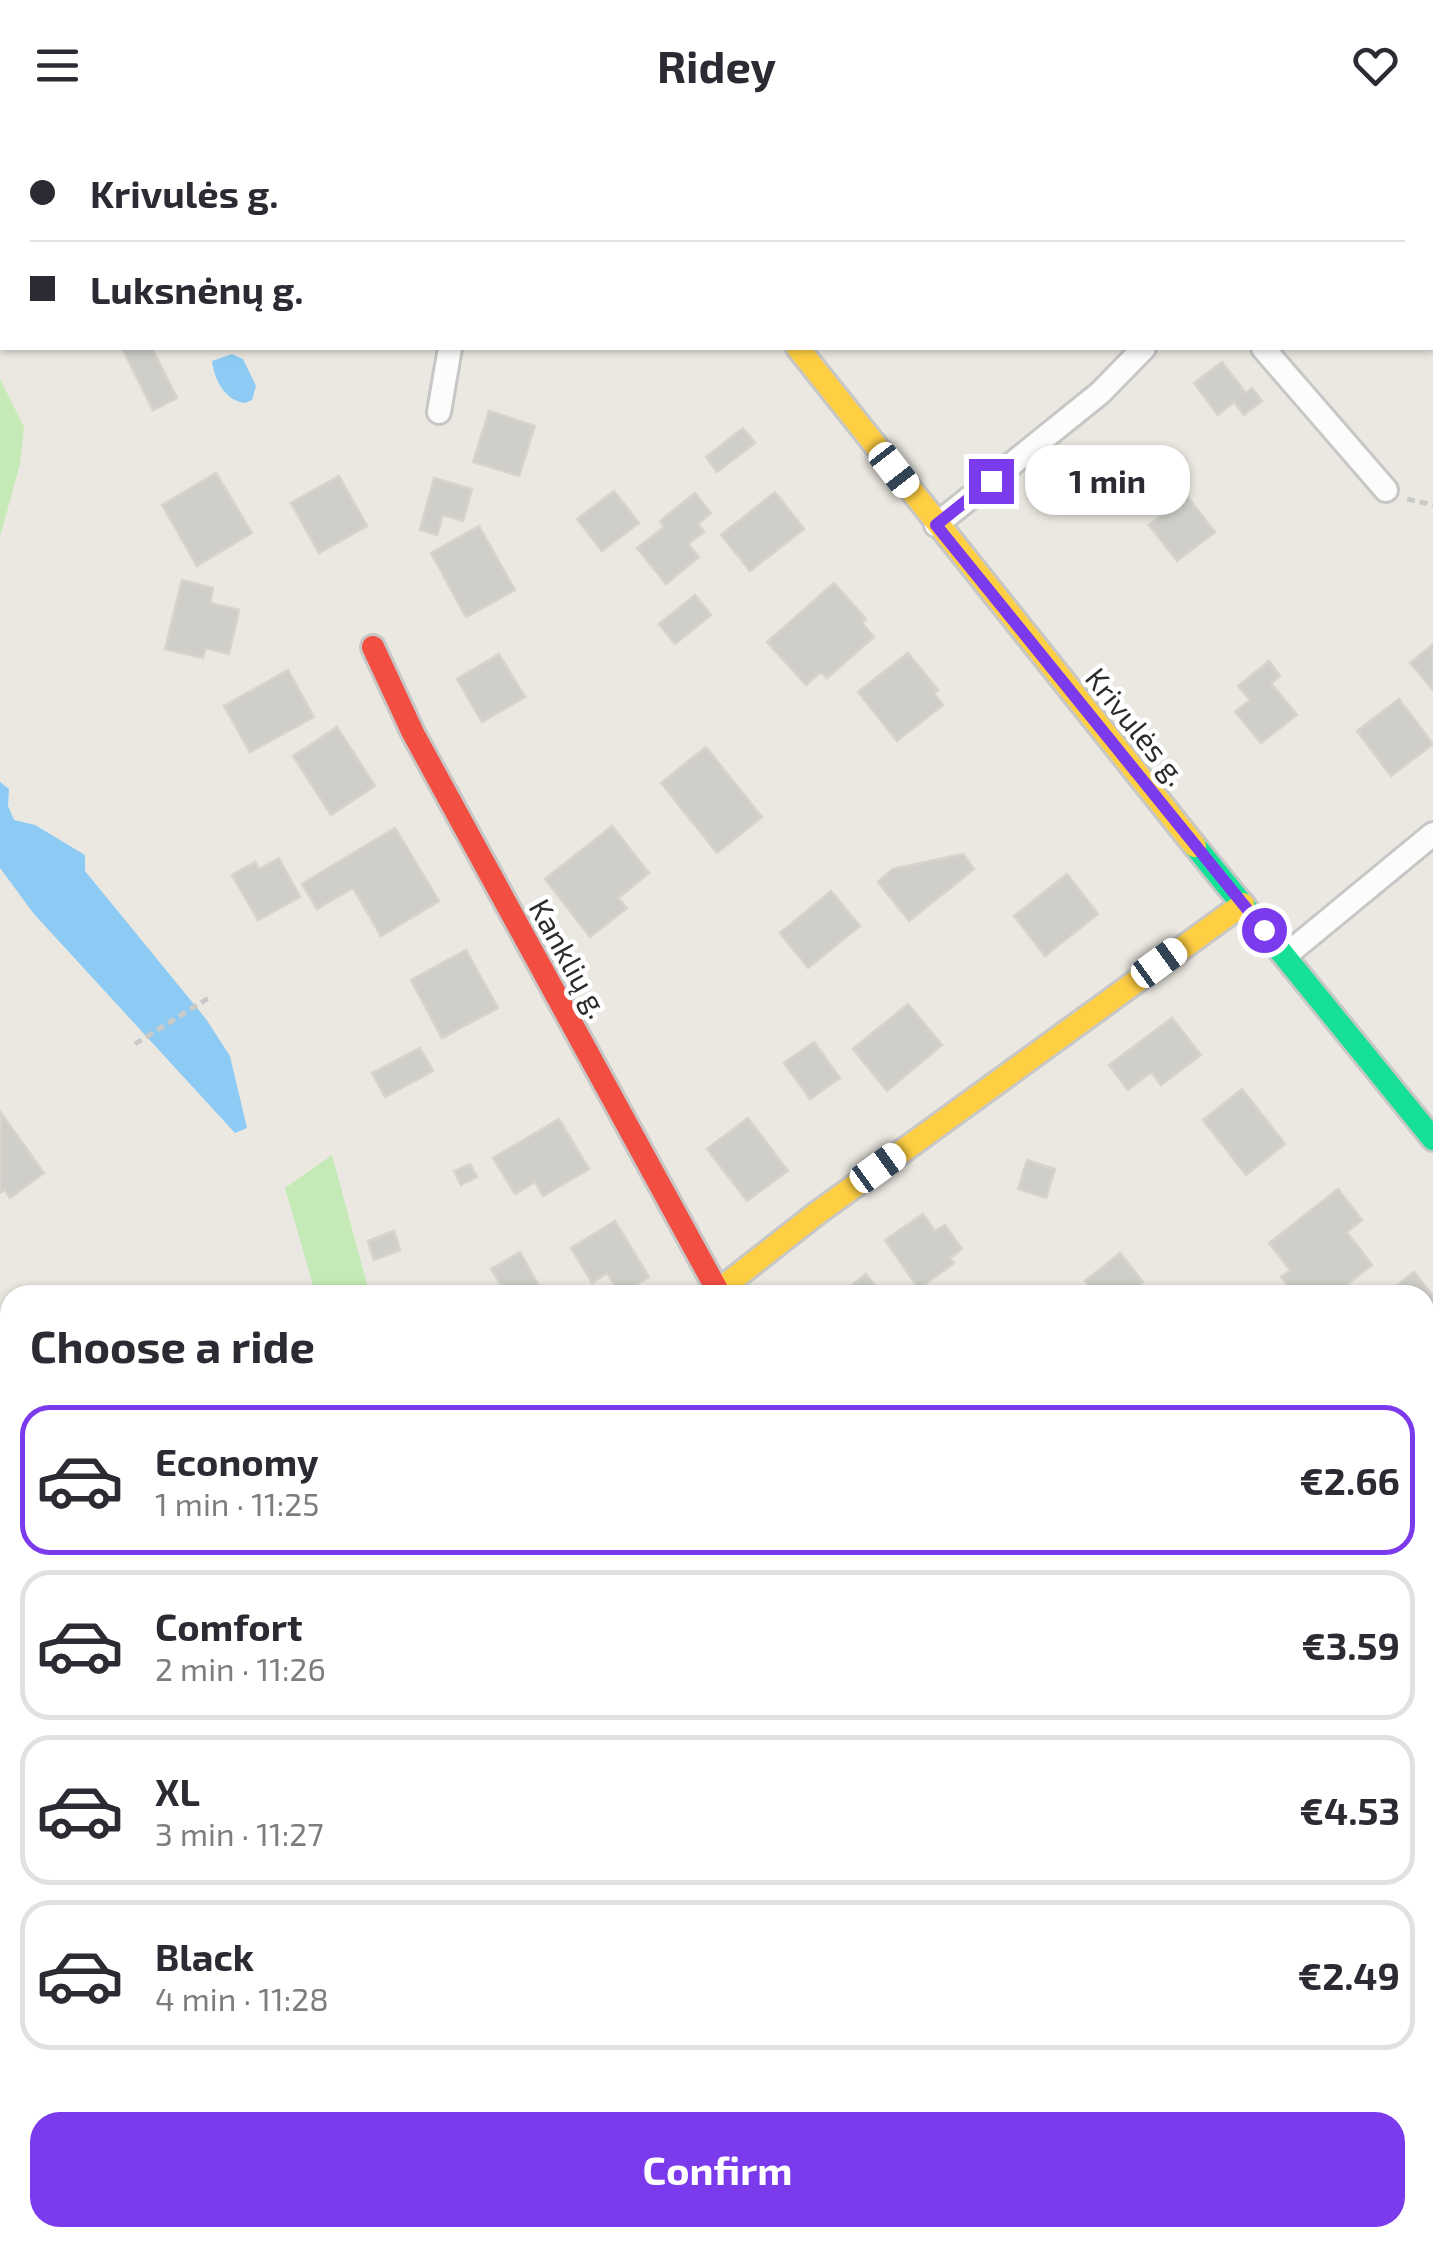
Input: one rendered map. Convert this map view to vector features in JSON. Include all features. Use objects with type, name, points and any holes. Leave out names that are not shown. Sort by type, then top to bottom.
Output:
[{"type":"street","points":[[439,412],[450,350]]},
{"type":"street","name":"Krivulės g.","points":[[800,350],[936,525],[1433,1139]]},
{"type":"street","points":[[936,525],[1100,393],[1142,350]]},
{"type":"street","points":[[1264,350],[1386,490]]},
{"type":"street","name":"Kanklių g.","points":[[373,647],[413,734],[715,1285]]},
{"type":"street","points":[[1284,956],[1433,834]]},
{"type":"street","points":[[729,1285],[816,1214],[1242,904]]},
{"type":"path","points":[[135,1044],[210,997]]},
{"type":"green space","points":[[0,379],[24,427],[20,464],[0,537]]},
{"type":"green space","points":[[332,1155],[367,1285],[313,1285],[285,1188]]},
{"type":"water","points":[[232,354],[243,359],[256,386],[252,400],[245,403],[226,394],[213,368],[212,361]]},
{"type":"water","points":[[0,782],[9,789],[8,806],[14,820],[35,825],[85,855],[85,871],[206,1019],[230,1056],[247,1128],[235,1133],[34,914],[0,868]]},
{"type":"building","points":[[123,350],[153,350],[177,398],[153,410]]},
{"type":"building","points":[[1222,362],[1246,393],[1252,388],[1262,401],[1244,415],[1234,402],[1218,415],[1194,383]]},
{"type":"building","points":[[489,411],[535,426],[519,476],[473,462]]},
{"type":"building","points":[[743,428],[755,443],[717,472],[706,457]]},
{"type":"building","points":[[216,473],[252,533],[197,566],[162,505]]},
{"type":"building","points":[[339,476],[367,526],[319,553],[291,503]]},
{"type":"building","points":[[434,478],[472,489],[463,521],[443,515],[437,535],[420,530]]},
{"type":"building","points":[[614,491],[639,523],[602,551],[577,519]]},
{"type":"building","points":[[775,492],[804,529],[750,571],[721,535]]},
{"type":"building","points":[[695,493],[711,513],[698,524],[704,532],[688,544],[699,557],[666,584],[637,548],[664,527],[660,521]]},
{"type":"building","points":[[1186,495],[1215,532],[1177,561],[1149,525]]},
{"type":"building","points":[[479,526],[515,590],[466,617],[431,553]]},
{"type":"building","points":[[182,580],[213,588],[210,603],[239,610],[229,654],[206,648],[203,658],[165,649]]},
{"type":"building","points":[[834,583],[866,619],[862,623],[874,637],[827,678],[821,672],[806,685],[767,642]]},
{"type":"building","points":[[695,595],[711,615],[675,644],[659,624]]},
{"type":"building","points":[[1433,644],[1433,690],[1410,663]]},
{"type":"building","points":[[908,653],[938,690],[934,693],[943,705],[897,741],[858,692]]},
{"type":"building","points":[[499,654],[525,697],[482,722],[457,679]]},
{"type":"building","points":[[1269,661],[1280,676],[1271,683],[1297,715],[1261,743],[1235,712],[1250,700],[1238,686]]},
{"type":"building","points":[[288,670],[314,717],[250,752],[224,706]]},
{"type":"building","points":[[1399,699],[1433,744],[1391,776],[1357,731]]},
{"type":"building","points":[[337,727],[375,786],[331,815],[293,756]]},
{"type":"building","points":[[706,747],[762,817],[717,853],[661,783]]},
{"type":"building","points":[[612,826],[649,873],[618,898],[627,908],[590,937],[545,879]]},
{"type":"building","points":[[395,828],[439,901],[381,936],[353,888],[317,909],[302,884]]},
{"type":"building","points":[[963,854],[974,869],[909,921],[878,882],[893,869]]},
{"type":"building","points":[[279,858],[300,897],[258,920],[232,875],[255,862],[259,869]]},
{"type":"building","points":[[1067,874],[1098,914],[1045,956],[1014,916]]},
{"type":"building","points":[[831,891],[860,926],[808,968],[780,933]]},
{"type":"building","points":[[466,950],[498,1008],[442,1038],[411,980]]},
{"type":"building","points":[[908,1004],[942,1045],[887,1091],[853,1049]]},
{"type":"building","points":[[1172,1018],[1201,1055],[1161,1085],[1151,1072],[1128,1090],[1109,1065]]},
{"type":"building","points":[[814,1042],[840,1078],[810,1099],[784,1063]]},
{"type":"building","points":[[420,1048],[433,1071],[385,1097],[372,1073]]},
{"type":"building","points":[[1242,1089],[1285,1144],[1246,1175],[1203,1120]]},
{"type":"building","points":[[1,1113],[44,1173],[10,1198],[5,1190],[0,1193]]},
{"type":"building","points":[[748,1118],[788,1171],[747,1201],[707,1149]]},
{"type":"building","points":[[559,1119],[589,1169],[543,1196],[535,1182],[515,1194],[493,1158]]},
{"type":"building","points":[[1027,1160],[1055,1169],[1046,1198],[1018,1189]]},
{"type":"building","points":[[470,1164],[477,1177],[461,1185],[454,1171]]},
{"type":"building","points":[[1338,1189],[1362,1220],[1347,1232],[1372,1265],[1346,1285],[1287,1285],[1281,1277],[1290,1270],[1269,1243]]},
{"type":"building","points":[[923,1214],[935,1231],[945,1225],[962,1249],[950,1258],[954,1263],[924,1285],[916,1285],[885,1240]]},
{"type":"building","points":[[615,1221],[649,1277],[635,1285],[614,1285],[607,1273],[592,1283],[571,1248]]},
{"type":"building","points":[[394,1231],[400,1250],[374,1260],[368,1241]]},
{"type":"building","points":[[520,1252],[538,1285],[501,1285],[491,1269]]},
{"type":"building","points":[[1120,1253],[1143,1282],[1088,1285],[1085,1281]]},
{"type":"building","points":[[1414,1272],[1424,1285],[1398,1285]]},
{"type":"building","points":[[866,1274],[874,1285],[852,1285]]},
{"type":"traffic: fast","points":[[1195,846],[1433,1139]]},
{"type":"traffic: slow","points":[[800,350],[1195,846]]},
{"type":"traffic: slow","points":[[726,1285],[816,1214],[1243,904]]},
{"type":"traffic: jam","points":[[373,647],[413,733],[715,1285]]},
{"type":"route","points":[[991,481],[936,525],[1264,930]]}]
